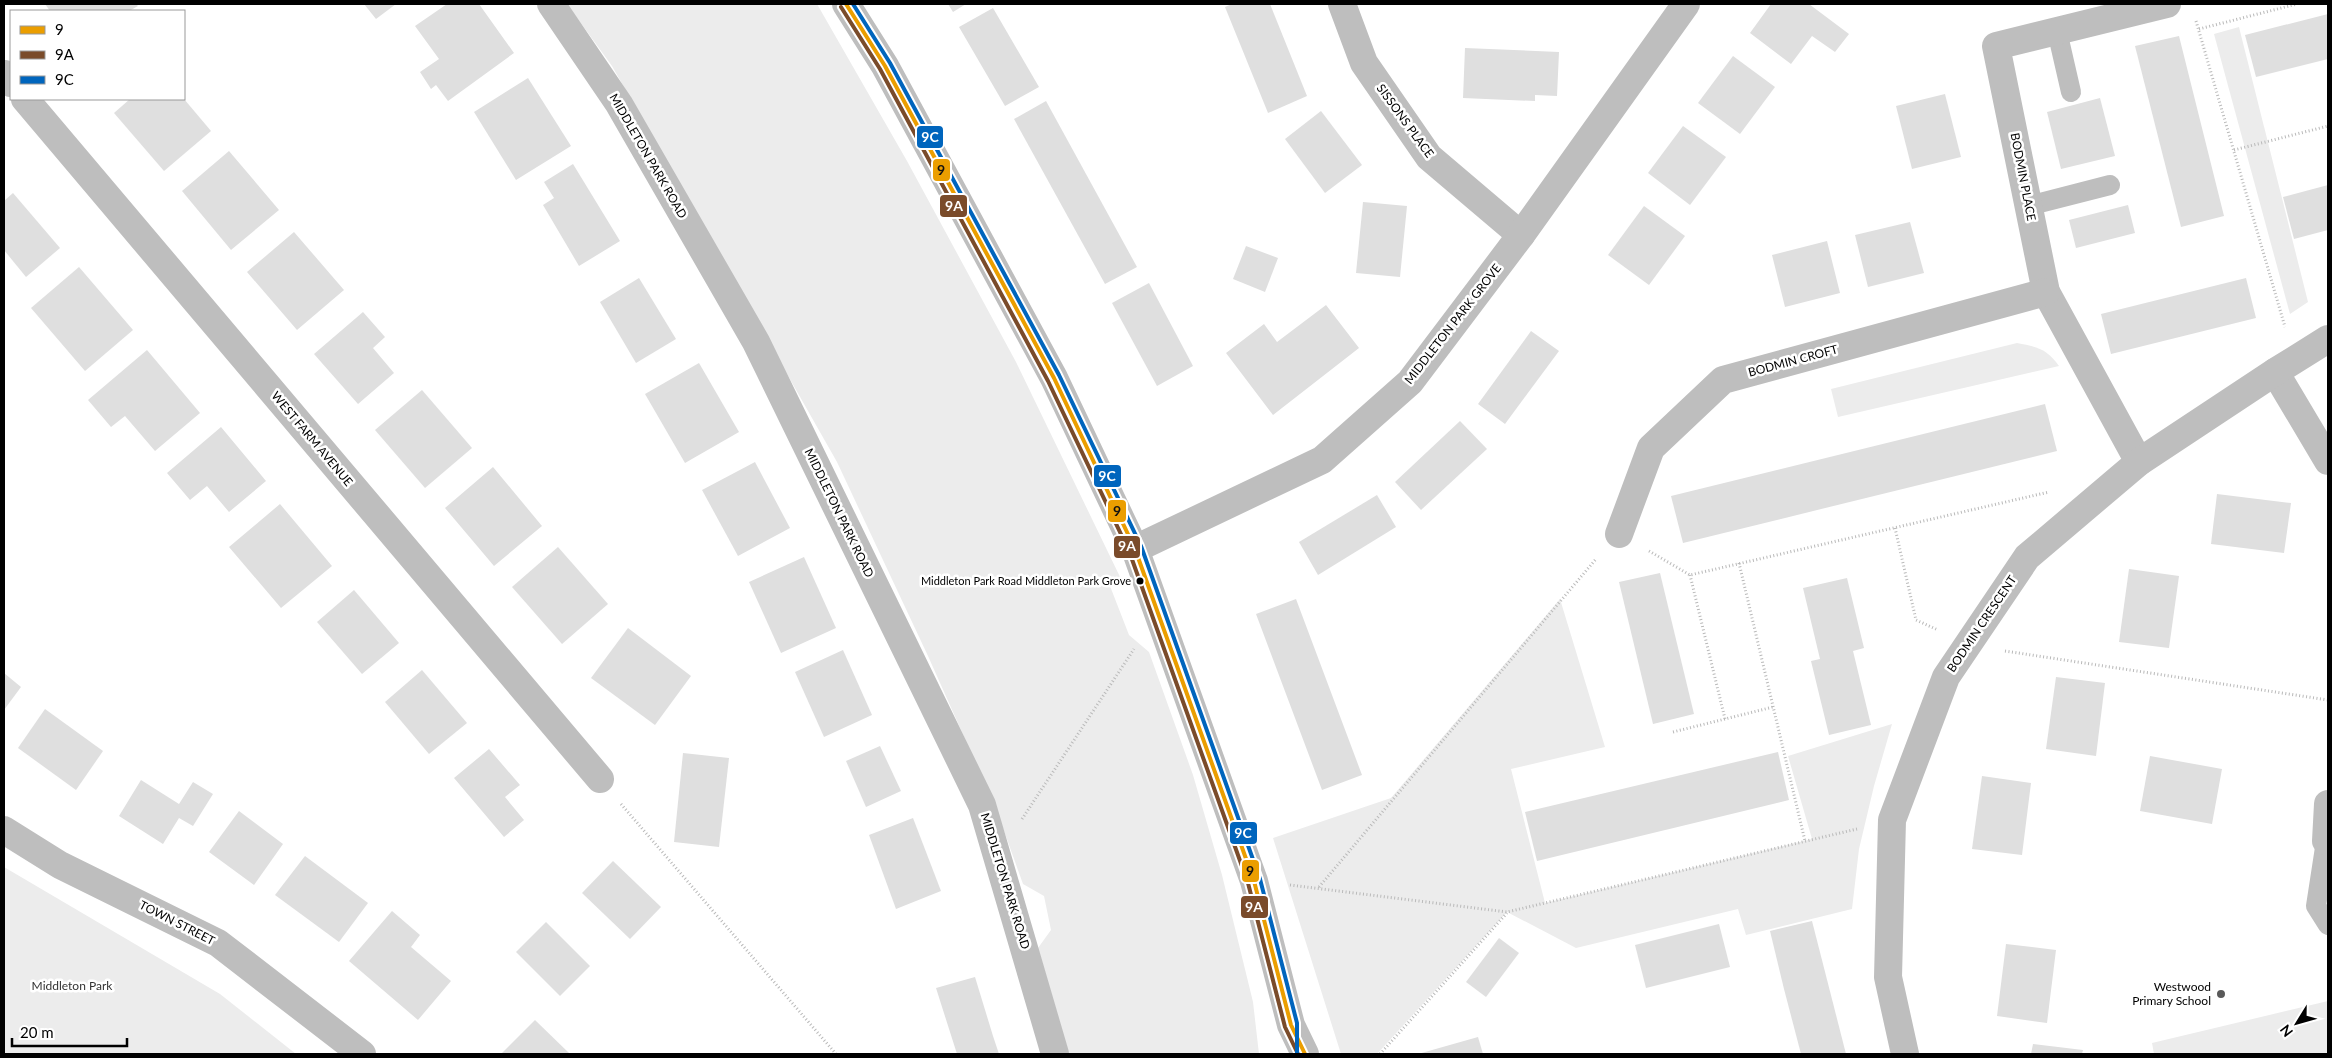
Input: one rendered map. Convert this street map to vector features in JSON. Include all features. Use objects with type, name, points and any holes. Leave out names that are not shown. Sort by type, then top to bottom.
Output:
[{"type":"street","name":"MIDDLETON PARK ROAD","points":[[552,4],[619,104],[756,342],[982,805],[1055,1054]]},
{"type":"street","points":[[846,4],[885,66],[1050,369],[1135,549],[1254,881],[1292,1025],[1304,1054]]},
{"type":"street","name":"SISSONS PLACE","points":[[1342,4],[1364,63],[1429,157],[1521,235]]},
{"type":"street","name":"MIDDLETON PARK GROVE","points":[[1135,549],[1322,460],[1410,382],[1521,235],[1686,4]]},
{"type":"street","name":"BODMIN PLACE","points":[[2139,462],[2046,292],[1996,46],[2167,4]]},
{"type":"street","name":"WEST FARM AVENUE","points":[[26,100],[600,778]]},
{"type":"street","name":"BODMIN CROFT","points":[[1619,534],[1651,448],[1723,380],[2046,292]]},
{"type":"street","name":"BODMIN CRESCENT","points":[[1905,1054],[1888,977],[1892,820],[1946,677],[2027,558],[2139,462],[2328,339]]},
{"type":"street","points":[[2285,366],[2328,461]]},
{"type":"street","points":[[2327,841],[2328,804]]},
{"type":"street","name":"TOWN STREET","points":[[4,830],[60,865],[218,943],[362,1054]]},
{"type":"street","points":[[1291,1054],[1292,1025]]},
{"type":"lane","points":[[2057,31],[2071,92]]},
{"type":"lane","points":[[2028,206],[2110,184]]},
{"type":"lane","points":[[2327,841],[2316,906],[2328,925]]},
{"type":"path","points":[[2198,29],[2297,4]]},
{"type":"path","points":[[2194,12],[2234,150],[2285,366]]},
{"type":"path","points":[[2234,150],[2328,126]]},
{"type":"path","points":[[1319,887],[1560,599],[1619,534],[1690,575],[2053,492]]},
{"type":"path","points":[[1895,528],[1916,620],[1968,645],[2328,700]]},
{"type":"path","points":[[1739,563],[1806,841]]},
{"type":"path","points":[[1690,575],[1725,719]]},
{"type":"path","points":[[998,856],[1158,613]]},
{"type":"path","points":[[1672,732],[1773,707]]},
{"type":"path","points":[[600,778],[836,1054]]},
{"type":"path","points":[[1254,881],[1319,887],[1507,912],[1892,820]]},
{"type":"path","points":[[1380,1054],[1507,912]]},
{"type":"green space","points":[[567,4],[817,4],[907,161],[1016,362],[1122,581],[1110,586],[1129,635],[1149,652],[1193,775],[1222,875],[1253,1002],[1259,1054],[1069,1054],[1038,948],[1051,930],[1044,896],[1023,884],[995,806],[928,656],[837,462],[612,66]]},
{"type":"green space","points":[[2239,27],[2308,302],[2290,314],[2214,34]]},
{"type":"green space","points":[[2017,343],[2046,352],[2059,366],[1838,417],[1831,389]]},
{"type":"green space","points":[[1560,599],[1605,747],[1511,769],[1545,903],[1812,839],[1788,756],[1892,724],[1874,786],[1859,849],[1852,909],[1746,935],[1738,909],[1576,948],[1507,912],[1377,1054],[1341,1054],[1273,838],[1391,798]]},
{"type":"green space","name":"Middleton Park","points":[[4,867],[220,994],[296,1054],[4,1054]]},
{"type":"green space","points":[[2328,1001],[2328,1054],[2154,1054],[2152,1043]]},
{"type":"building","points":[[45,4],[136,4],[138,6],[131,10],[49,10]]},
{"type":"building","points":[[364,4],[396,4],[376,19]]},
{"type":"building","points":[[447,4],[479,4],[514,53],[448,101],[436,85],[431,89],[420,72],[439,59],[415,26]]},
{"type":"building","points":[[948,4],[966,4],[953,12]]},
{"type":"building","points":[[1232,4],[1270,4],[1307,96],[1268,113],[1225,7]]},
{"type":"building","points":[[1771,4],[1809,4],[1849,34],[1835,52],[1812,36],[1791,64],[1750,33]]},
{"type":"building","points":[[993,8],[1039,87],[1005,106],[959,27]]},
{"type":"building","points":[[2328,14],[2328,59],[2256,77],[2245,35]]},
{"type":"building","points":[[2179,36],[2224,216],[2181,227],[2135,46]]},
{"type":"building","points":[[1465,48],[1559,52],[1557,96],[1535,95],[1535,101],[1463,98]]},
{"type":"building","points":[[1733,56],[1775,87],[1740,134],[1698,103]]},
{"type":"building","points":[[528,78],[571,146],[516,180],[474,112]]},
{"type":"building","points":[[1945,94],[1961,157],[1912,169],[1896,106]]},
{"type":"building","points":[[2100,98],[2115,156],[2061,169],[2047,112]]},
{"type":"building","points":[[129,100],[185,100],[211,131],[164,171],[114,113]]},
{"type":"building","points":[[1046,101],[1137,267],[1105,284],[1014,119]]},
{"type":"building","points":[[1321,111],[1362,165],[1325,193],[1285,139]]},
{"type":"building","points":[[1683,126],[1726,157],[1690,205],[1648,173]]},
{"type":"building","points":[[229,151],[279,210],[231,250],[182,191]]},
{"type":"building","points":[[573,164],[620,241],[579,266],[543,205],[554,198],[544,182]]},
{"type":"building","points":[[2328,185],[2328,230],[2294,239],[2283,197]]},
{"type":"building","points":[[13,193],[60,248],[26,277],[4,250],[4,201]]},
{"type":"building","points":[[1363,202],[1407,206],[1400,277],[1356,273]]},
{"type":"building","points":[[2128,205],[2135,233],[2076,248],[2069,220]]},
{"type":"building","points":[[1644,206],[1685,236],[1649,285],[1608,255]]},
{"type":"building","points":[[1910,222],[1924,273],[1868,287],[1855,235]]},
{"type":"building","points":[[294,232],[344,290],[297,330],[247,272]]},
{"type":"building","points":[[1827,241],[1840,293],[1785,307],[1772,255]]},
{"type":"building","points":[[1246,246],[1278,258],[1265,292],[1233,279]]},
{"type":"building","points":[[79,267],[133,330],[85,371],[31,308]]},
{"type":"building","points":[[639,278],[676,339],[636,363],[600,302]]},
{"type":"building","points":[[2246,278],[2256,318],[2111,354],[2101,314]]},
{"type":"building","points":[[1149,283],[1193,366],[1157,386],[1112,303]]},
{"type":"building","points":[[1326,305],[1359,348],[1273,415],[1226,353],[1264,324],[1277,342]]},
{"type":"building","points":[[363,312],[385,337],[373,348],[394,373],[358,404],[314,354]]},
{"type":"building","points":[[1531,331],[1559,351],[1505,424],[1478,404]]},
{"type":"building","points":[[147,350],[200,413],[155,451],[125,416],[111,427],[88,400]]},
{"type":"building","points":[[699,363],[739,432],[685,463],[645,394]]},
{"type":"building","points":[[422,390],[472,448],[425,488],[375,430]]},
{"type":"building","points":[[2045,404],[2057,451],[1683,543],[1671,496]]},
{"type":"building","points":[[1460,421],[1487,449],[1421,510],[1395,482]]},
{"type":"building","points":[[221,427],[266,481],[229,512],[207,486],[190,500],[167,473]]},
{"type":"building","points":[[755,462],[790,528],[738,556],[702,490]]},
{"type":"building","points":[[493,467],[542,526],[494,566],[445,508]]},
{"type":"building","points":[[2217,494],[2291,503],[2284,553],[2211,544]]},
{"type":"building","points":[[1377,495],[1396,527],[1318,575],[1299,542]]},
{"type":"building","points":[[280,504],[332,566],[281,608],[229,547]]},
{"type":"building","points":[[558,547],[608,604],[562,644],[512,587]]},
{"type":"building","points":[[804,557],[836,628],[781,653],[749,582]]},
{"type":"building","points":[[2129,569],[2179,576],[2169,648],[2119,642]]},
{"type":"building","points":[[1660,573],[1694,714],[1653,724],[1619,582]]},
{"type":"building","points":[[1847,578],[1864,648],[1853,651],[1871,725],[1829,735],[1811,661],[1820,659],[1803,588]]},
{"type":"building","points":[[354,590],[399,643],[362,674],[317,622]]},
{"type":"building","points":[[1296,599],[1362,775],[1322,790],[1256,614]]},
{"type":"building","points":[[628,628],[691,676],[655,725],[591,678]]},
{"type":"building","points":[[843,650],[872,715],[824,737],[795,672]]},
{"type":"building","points":[[422,670],[467,723],[429,754],[385,702]]},
{"type":"building","points":[[4,673],[21,687],[4,710]]},
{"type":"building","points":[[2056,677],[2105,683],[2096,756],[2046,749]]},
{"type":"building","points":[[45,709],[103,751],[76,790],[18,748]]},
{"type":"building","points":[[880,746],[901,791],[866,807],[846,761]]},
{"type":"building","points":[[489,749],[520,785],[505,797],[524,820],[504,837],[454,778]]},
{"type":"building","points":[[1778,752],[1789,800],[1537,861],[1525,812]]},
{"type":"building","points":[[683,753],[729,758],[719,847],[674,842]]},
{"type":"building","points":[[2150,756],[2222,769],[2212,824],[2140,811]]},
{"type":"building","points":[[1982,776],[2031,783],[2022,855],[1972,849]]},
{"type":"building","points":[[141,780],[179,804],[193,782],[213,794],[193,826],[179,818],[163,844],[119,816]]},
{"type":"building","points":[[239,811],[283,844],[254,885],[209,852]]},
{"type":"building","points":[[913,818],[941,891],[896,909],[869,835]]},
{"type":"building","points":[[305,856],[368,903],[339,942],[275,895]]},
{"type":"building","points":[[613,861],[661,907],[630,939],[582,893]]},
{"type":"building","points":[[392,911],[420,935],[411,947],[451,981],[418,1020],[349,961]]},
{"type":"building","points":[[1812,921],[1846,1054],[1801,1054],[1784,989],[1770,931]]},
{"type":"building","points":[[546,922],[590,966],[560,996],[516,952]]},
{"type":"building","points":[[1719,924],[1730,967],[1646,988],[1635,945]]},
{"type":"building","points":[[1499,938],[1519,953],[1486,997],[1466,982]]},
{"type":"building","points":[[2006,944],[2056,950],[2047,1023],[1997,1016]]},
{"type":"building","points":[[975,977],[999,1054],[957,1054],[936,988]]},
{"type":"building","points":[[535,1020],[570,1054],[501,1054]]},
{"type":"building","points":[[1478,1037],[1483,1054],[1418,1054]]},
{"type":"building","points":[[2033,1044],[2083,1050],[2082,1054],[2031,1054]]},
{"type":"transit line","name":"9","points":[[846,4],[885,66],[1054,378],[1135,549],[1254,881],[1291,1025],[1305,1054]]},
{"type":"transit line","name":"9C","points":[[853,4],[890,63],[1059,375],[1141,546],[1260,879],[1297,1023],[1297,1054]]},
{"type":"transit line","name":"9A","points":[[841,7],[880,69],[1048,381],[1129,551],[1248,883],[1285,1027],[1298,1054]]},
{"type":"place","name":"Middleton Park Road Middleton Park Grove","points":[[1140,581]]},
{"type":"place","name":"Westwood Primary School","points":[[2221,994]]}]
